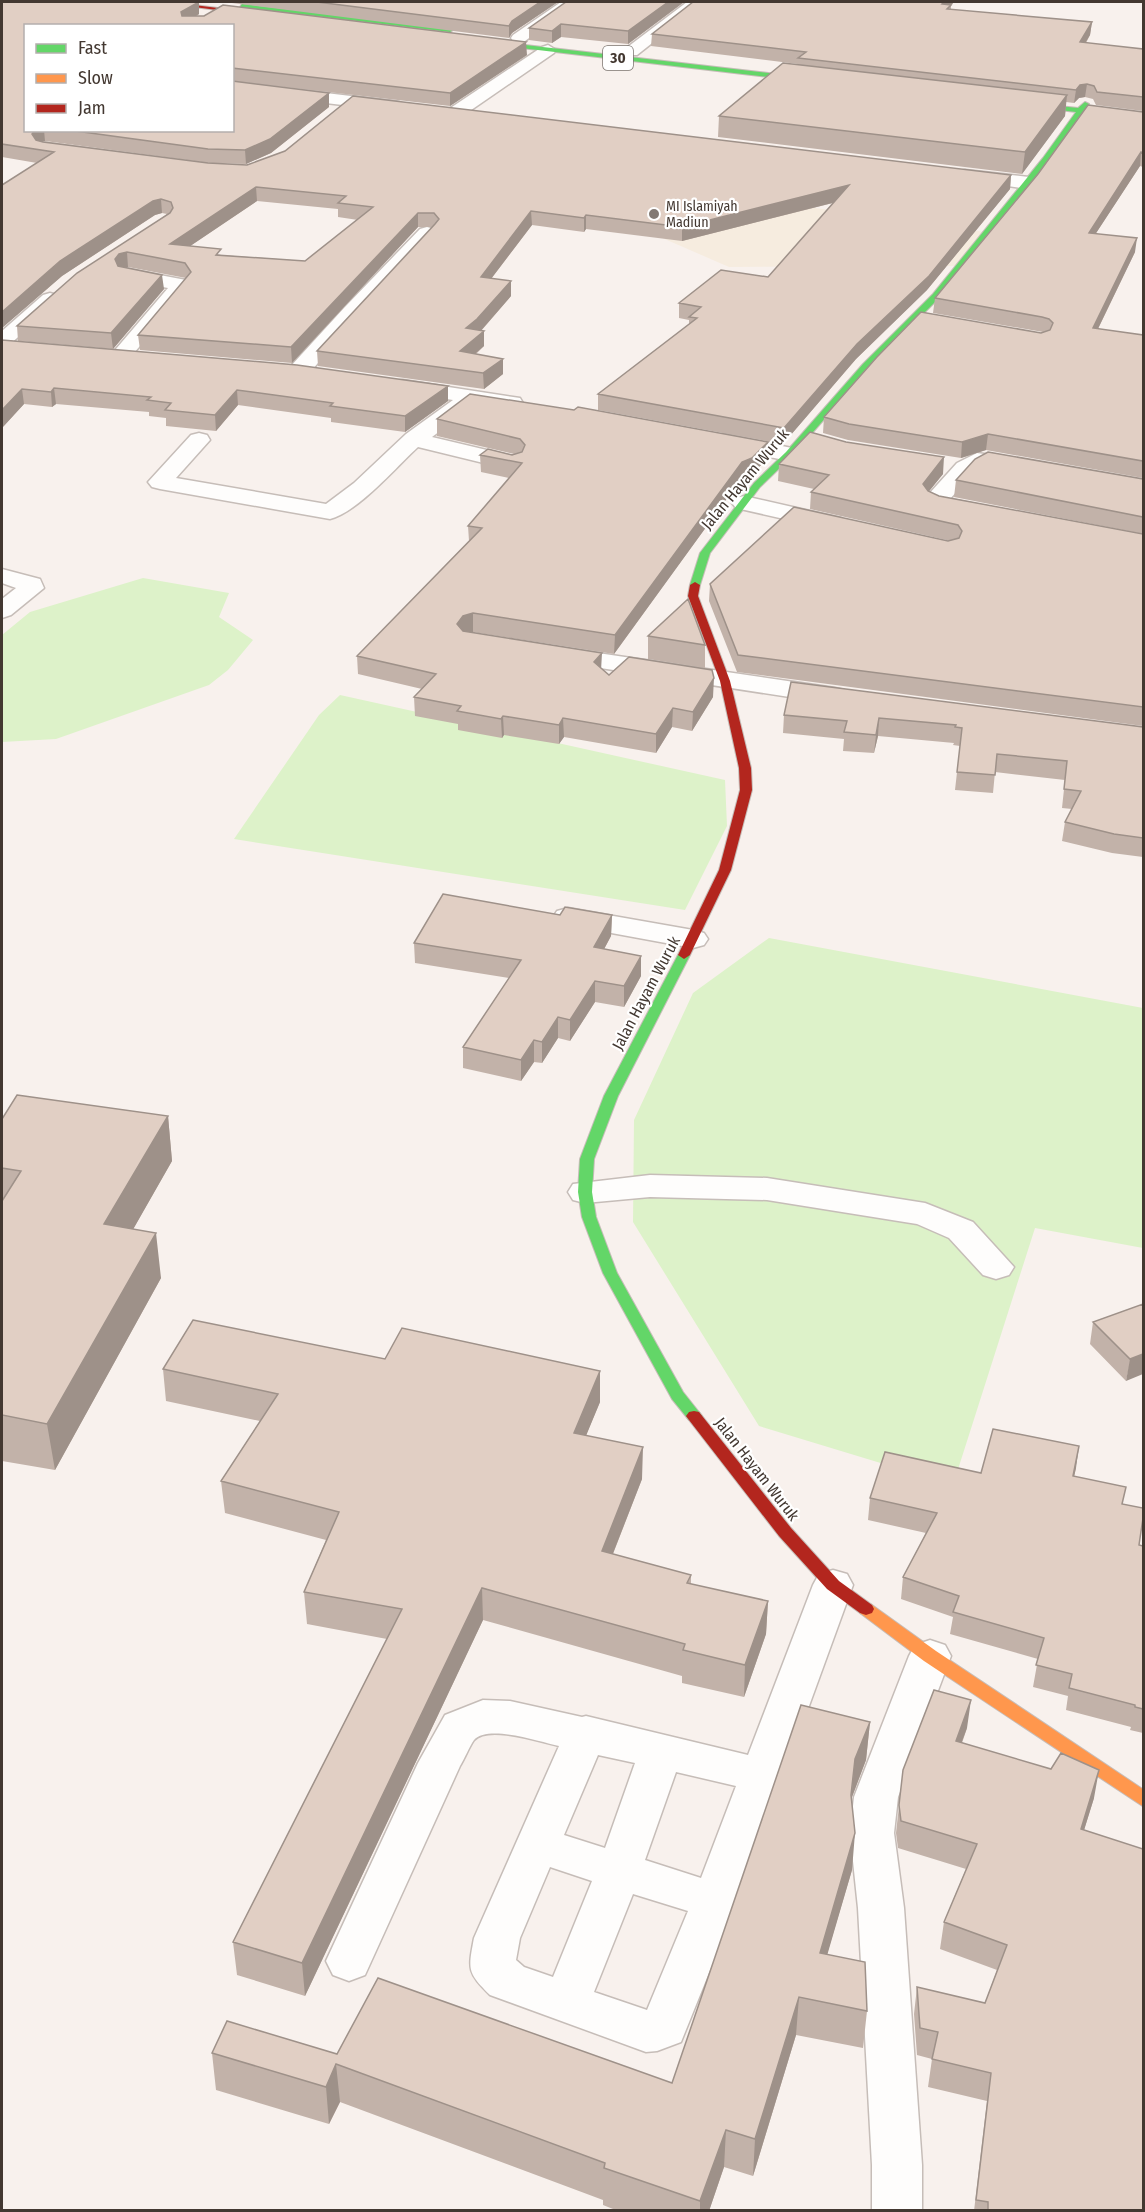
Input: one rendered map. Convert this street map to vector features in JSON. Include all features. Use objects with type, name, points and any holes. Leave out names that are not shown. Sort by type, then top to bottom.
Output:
[{"type":"main road","name":"30","points":[[158,2],[548,50],[824,78],[519,38],[208,2]]},
{"type":"main road","points":[[1143,111],[1006,99],[1038,106],[1082,107],[1143,118]]},
{"type":"main road","points":[[1038,106],[1063,117],[1068,128]]},
{"type":"main road","name":"Jalan Hayam Wuruk","points":[[1082,107],[1029,183],[936,296],[923,320],[866,366],[805,445],[757,485],[705,553],[696,575],[693,596],[726,681],[745,768],[746,790],[724,870],[693,939],[611,1096],[587,1159],[585,1192],[589,1217],[610,1273],[677,1395],[785,1532],[833,1585],[930,1656],[1143,1800]]},
{"type":"street","points":[[631,52],[696,2]]},
{"type":"street","points":[[519,38],[566,5]]},
{"type":"street","points":[[199,21],[224,9]]},
{"type":"street","points":[[476,116],[449,112],[548,50]]},
{"type":"street","points":[[234,87],[408,107]]},
{"type":"street","points":[[332,115],[350,101]]},
{"type":"street","points":[[945,172],[1029,183]]},
{"type":"street","points":[[298,372],[426,233]]},
{"type":"street","points":[[121,356],[180,287],[179,284],[128,275]]},
{"type":"street","points":[[2,341],[61,290]]},
{"type":"street","points":[[98,355],[145,358]]},
{"type":"street","points":[[275,370],[321,376]]},
{"type":"street","points":[[380,383],[531,406]]},
{"type":"street","points":[[199,440],[160,482],[330,512],[362,488],[414,439],[473,396]]},
{"type":"street","points":[[414,439],[512,463]]},
{"type":"street","points":[[707,439],[805,445]]},
{"type":"street","points":[[990,514],[946,505],[936,500],[954,466],[986,459],[1031,467]]},
{"type":"street","points":[[744,503],[857,529]]},
{"type":"street","points":[[2,576],[27,581],[32,588],[2,610]]},
{"type":"street","points":[[530,651],[864,700]]},
{"type":"street","points":[[536,912],[693,939]]},
{"type":"street","points":[[585,1192],[650,1186],[767,1189],[925,1214],[961,1230],[996,1267]]},
{"type":"street","points":[[586,1733],[496,1938],[492,1966],[507,1981],[646,2031],[664,2026],[715,1901],[833,1585]]},
{"type":"street","points":[[897,2211],[897,2165],[881,1908],[872,1833],[876,1797],[930,1656]]},
{"type":"street","points":[[349,1961],[440,1763],[460,1727],[483,1717],[510,1718],[586,1733],[761,1775]]},
{"type":"street","points":[[566,2003],[619,1871],[661,1752]]},
{"type":"street","points":[[537,1845],[715,1901]]},
{"type":"shaded area","points":[[687,190],[992,233],[964,266],[729,267],[660,237]]},
{"type":"green space","points":[[143,578],[229,593],[219,617],[253,640],[228,670],[209,685],[56,739],[2,742],[2,635],[30,612]]},
{"type":"green space","points":[[340,695],[725,780],[727,826],[685,910],[234,839],[319,715]]},
{"type":"green space","points":[[769,938],[1143,1008],[1143,1248],[1035,1228],[953,1485],[759,1426],[633,1222],[634,1120],[693,993]]},
{"type":"building","points":[[2,2],[199,2],[181,12],[182,16],[204,16],[223,5],[526,42],[450,93],[234,68],[234,24],[24,24],[24,132],[34,132],[32,134],[36,140],[43,142],[208,163],[247,165],[285,151],[353,96],[1011,175],[929,276],[857,344],[784,428],[598,394],[697,318],[689,317],[701,307],[679,303],[721,270],[768,277],[849,185],[682,227],[586,215],[584,218],[531,211],[481,277],[511,281],[466,328],[484,331],[460,351],[503,359],[483,373],[317,351],[435,224],[439,219],[434,213],[418,213],[291,347],[138,335],[191,272],[185,263],[127,252],[119,254],[115,259],[118,266],[162,275],[111,333],[17,326],[77,273],[170,213],[173,208],[171,202],[161,199],[153,201],[60,261],[2,312],[2,185],[54,152],[2,144]],"holes":[[[256,187],[346,196],[338,203],[373,207],[305,261],[216,255],[221,249],[170,244]]]},
{"type":"building","points":[[317,2],[540,2],[512,21],[509,26]]},
{"type":"building","points":[[566,2],[668,2],[628,31],[561,24],[552,31],[529,28]]},
{"type":"building","points":[[693,2],[944,2],[942,4],[951,5],[947,9],[1092,22],[1080,42],[1143,49],[1143,97],[1097,92],[1094,86],[1087,84],[1080,85],[1076,90],[798,58],[806,52],[652,34]]},
{"type":"building","points":[[783,63],[1067,95],[1025,152],[719,116]]},
{"type":"building","points":[[234,81],[329,93],[270,139],[245,150],[208,149],[83,132],[234,132]]},
{"type":"building","points":[[1088,105],[1143,112],[1143,153],[1141,152],[1089,233],[1137,238],[1093,328],[1143,335],[1143,461],[988,434],[962,442],[849,424],[824,417],[921,312],[1041,333],[1050,330],[1053,323],[1042,317],[935,298],[1038,174]]},
{"type":"building","points":[[2,340],[297,365],[448,386],[405,416],[330,406],[333,403],[237,390],[215,415],[165,410],[171,403],[147,400],[151,397],[54,388],[51,392],[22,389],[2,410]]},
{"type":"building","points":[[470,394],[574,410],[578,407],[768,442],[752,458],[742,462],[615,635],[473,613],[463,616],[457,624],[463,631],[602,653],[594,662],[609,675],[629,657],[712,670],[714,678],[693,712],[673,708],[656,734],[563,718],[559,725],[503,716],[501,719],[457,711],[461,706],[414,697],[436,674],[357,656],[482,528],[468,526],[522,463],[480,455],[488,449],[512,455],[522,452],[525,445],[520,439],[437,419]]},
{"type":"building","points":[[810,432],[846,442],[944,457],[923,484],[928,491],[939,496],[1143,534],[1143,707],[738,655],[710,584],[794,507],[948,541],[959,538],[962,531],[958,525],[811,492],[829,475],[779,464]]},
{"type":"building","points":[[988,452],[1143,479],[1143,517],[956,480],[975,459]]},
{"type":"building","points":[[688,599],[705,645],[648,636]]},
{"type":"building","points":[[791,682],[1143,727],[1143,838],[1114,834],[1065,822],[1081,791],[1064,789],[1067,761],[997,754],[995,775],[957,772],[962,728],[955,727],[956,725],[879,718],[876,735],[844,732],[847,721],[784,715]]},
{"type":"building","points":[[443,894],[560,915],[565,907],[612,915],[594,947],[641,956],[624,986],[595,981],[570,1020],[558,1017],[542,1042],[534,1040],[521,1060],[463,1047],[521,960],[414,943]]},
{"type":"building","points":[[17,1095],[168,1116],[104,1224],[156,1233],[47,1424],[2,1415],[2,1201],[21,1171],[2,1168],[2,1119]]},
{"type":"building","points":[[1143,1304],[1143,1354],[1130,1359],[1093,1322]]},
{"type":"building","points":[[193,1320],[385,1359],[402,1328],[600,1371],[574,1433],[643,1447],[602,1551],[691,1575],[687,1583],[768,1601],[745,1665],[683,1650],[685,1644],[482,1588],[302,1963],[233,1942],[402,1609],[304,1592],[339,1512],[221,1481],[278,1394],[163,1369]]},
{"type":"building","points":[[993,1429],[1079,1446],[1073,1476],[1126,1487],[1122,1504],[1143,1508],[1139,1545],[1143,1546],[1143,1709],[1069,1688],[1072,1674],[1036,1665],[1044,1638],[953,1612],[959,1596],[903,1577],[937,1513],[870,1498],[885,1452],[981,1473]]},
{"type":"building","points":[[934,1690],[971,1700],[956,1741],[1051,1769],[1061,1753],[1099,1770],[1081,1829],[1143,1849],[1143,2211],[988,2211],[988,2202],[976,2200],[991,2073],[932,2059],[938,2032],[920,2028],[917,1987],[985,2003],[1007,1945],[944,1922],[977,1844],[901,1821],[899,1805],[903,1770]]},
{"type":"building","points":[[801,1705],[870,1722],[855,1759],[851,1795],[855,1833],[820,1953],[865,1962],[867,2011],[799,1997],[755,2139],[726,2130],[700,2201],[604,2168],[605,2163],[336,2064],[326,2087],[212,2053],[227,2021],[337,2054],[378,1978],[672,2083]]},
{"type":"traffic: fast","points":[[242,6],[450,30]]},
{"type":"traffic: fast","points":[[481,42],[811,80]]},
{"type":"traffic: fast","points":[[1020,104],[1144,118]]},
{"type":"traffic: fast","points":[[695,585],[705,553],[757,485],[789,454],[866,366],[936,296],[1046,160],[1085,104]]},
{"type":"traffic: fast","points":[[684,955],[611,1096],[587,1159],[585,1192],[589,1217],[610,1273],[677,1395],[694,1416]]},
{"type":"traffic: slow","points":[[866,1609],[930,1656],[1144,1800]]},
{"type":"traffic: jam","points":[[158,2],[263,14]]},
{"type":"traffic: jam","points":[[684,955],[725,870],[746,790],[745,768],[725,681],[693,596],[695,585]]},
{"type":"traffic: jam","points":[[694,1416],[785,1532],[833,1585],[866,1609]]},
{"type":"place","name":"MI Islamiyah Madiun","points":[[654,214]]}]
